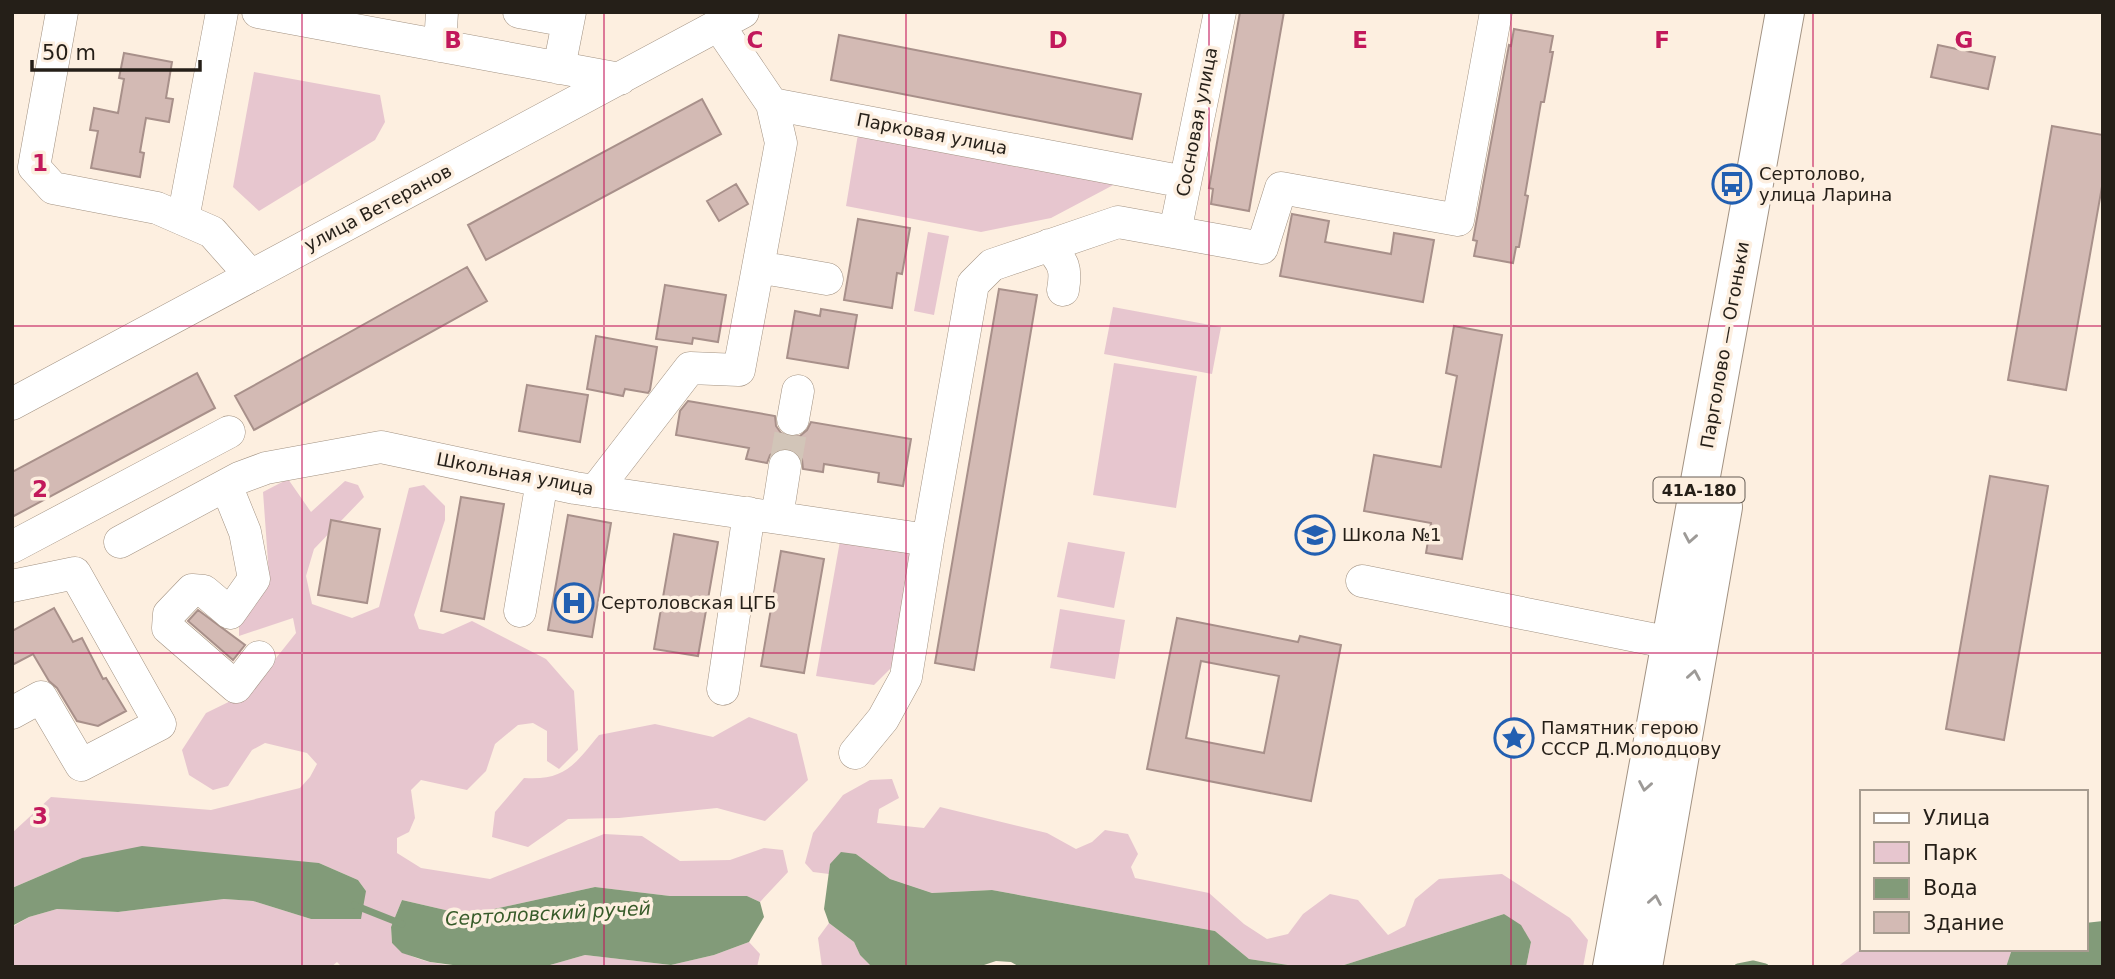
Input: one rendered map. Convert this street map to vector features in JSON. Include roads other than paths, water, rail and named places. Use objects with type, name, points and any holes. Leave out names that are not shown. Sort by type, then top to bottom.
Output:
[{"type":"main road","name":"Парголово — Огоньки","points":[[1612,967],[1785,12]]},
{"type":"main road","name":"Парголово — Огоньки","points":[[1643,967],[1809,12]]},
{"type":"street","points":[[62,12],[34,167],[53,188],[157,208],[212,232],[251,276]]},
{"type":"street","points":[[183,219],[222,12]]},
{"type":"street","points":[[258,12],[620,79]]},
{"type":"street","points":[[440,46],[442,12]]},
{"type":"street","points":[[519,12],[569,17],[559,68]]},
{"type":"street","name":"Сосновая улица","points":[[1175,232],[1220,12]]},
{"type":"street","points":[[855,754],[883,719],[906,677],[974,284],[992,265],[1118,222],[1262,248],[1281,188],[1458,220],[1496,12]]},
{"type":"street","points":[[594,491],[690,368],[738,370],[781,143],[772,104],[731,19]]},
{"type":"street","name":"улица Ветеранов","points":[[12,404],[731,19]]},
{"type":"street","name":"Парковая улица","points":[[772,104],[1185,182]]},
{"type":"street","points":[[1049,245],[1064,265],[1066,274],[1063,290]]},
{"type":"street","points":[[758,267],[827,279]]},
{"type":"street","points":[[12,547],[223,435],[254,579],[230,613],[204,591],[192,590],[169,614],[167,628],[236,687],[259,657]]},
{"type":"street","name":"Школьная улица","points":[[120,542],[233,482],[266,468],[381,447],[594,491],[928,540]]},
{"type":"street","points":[[723,689],[762,515],[785,466]]},
{"type":"street","points":[[520,611],[541,481]]},
{"type":"street","points":[[12,586],[75,573],[160,724],[80,765],[41,697],[12,713]]},
{"type":"street","points":[[1362,581],[1671,643]]},
{"type":"water","points":[[142,846],[319,863],[358,880],[366,891],[361,919],[311,919],[253,901],[224,899],[118,912],[57,909],[29,917],[12,926],[12,888],[82,858]]},
{"type":"water","points":[[841,852],[856,854],[890,879],[932,893],[992,890],[1215,931],[1249,959],[1301,967],[1020,967],[1011,962],[996,961],[978,967],[872,967],[860,955],[854,942],[829,923],[824,909],[830,864]]},
{"type":"water","points":[[595,887],[670,896],[747,896],[760,902],[764,917],[749,942],[714,955],[671,965],[585,955],[543,967],[468,967],[430,962],[402,953],[392,943],[391,927],[402,900],[467,915]]},
{"type":"water","points":[[1504,914],[1521,925],[1531,942],[1526,967],[1334,967],[1341,966]]},
{"type":"water","points":[[2103,921],[2103,967],[2006,967],[2011,951],[2087,951],[2087,923]]},
{"type":"waterway","name":"Сертоловский ручей","points":[[354,905],[402,924]]},
{"type":"waterway","name":"Сертоловский ручей","points":[[1738,967],[1753,964],[1765,967]]},
{"type":"tunnel","points":[[785,466],[793,419]]},
{"type":"place","name":"Сертолово, улица Ларина","points":[[1732,184]]},
{"type":"place","name":"Школа №1","points":[[1315,535]]},
{"type":"place","name":"Сертоловская ЦГБ","points":[[574,603]]},
{"type":"place","name":"Памятник герою СССР Д.Молодцову","points":[[1514,738]]}]
